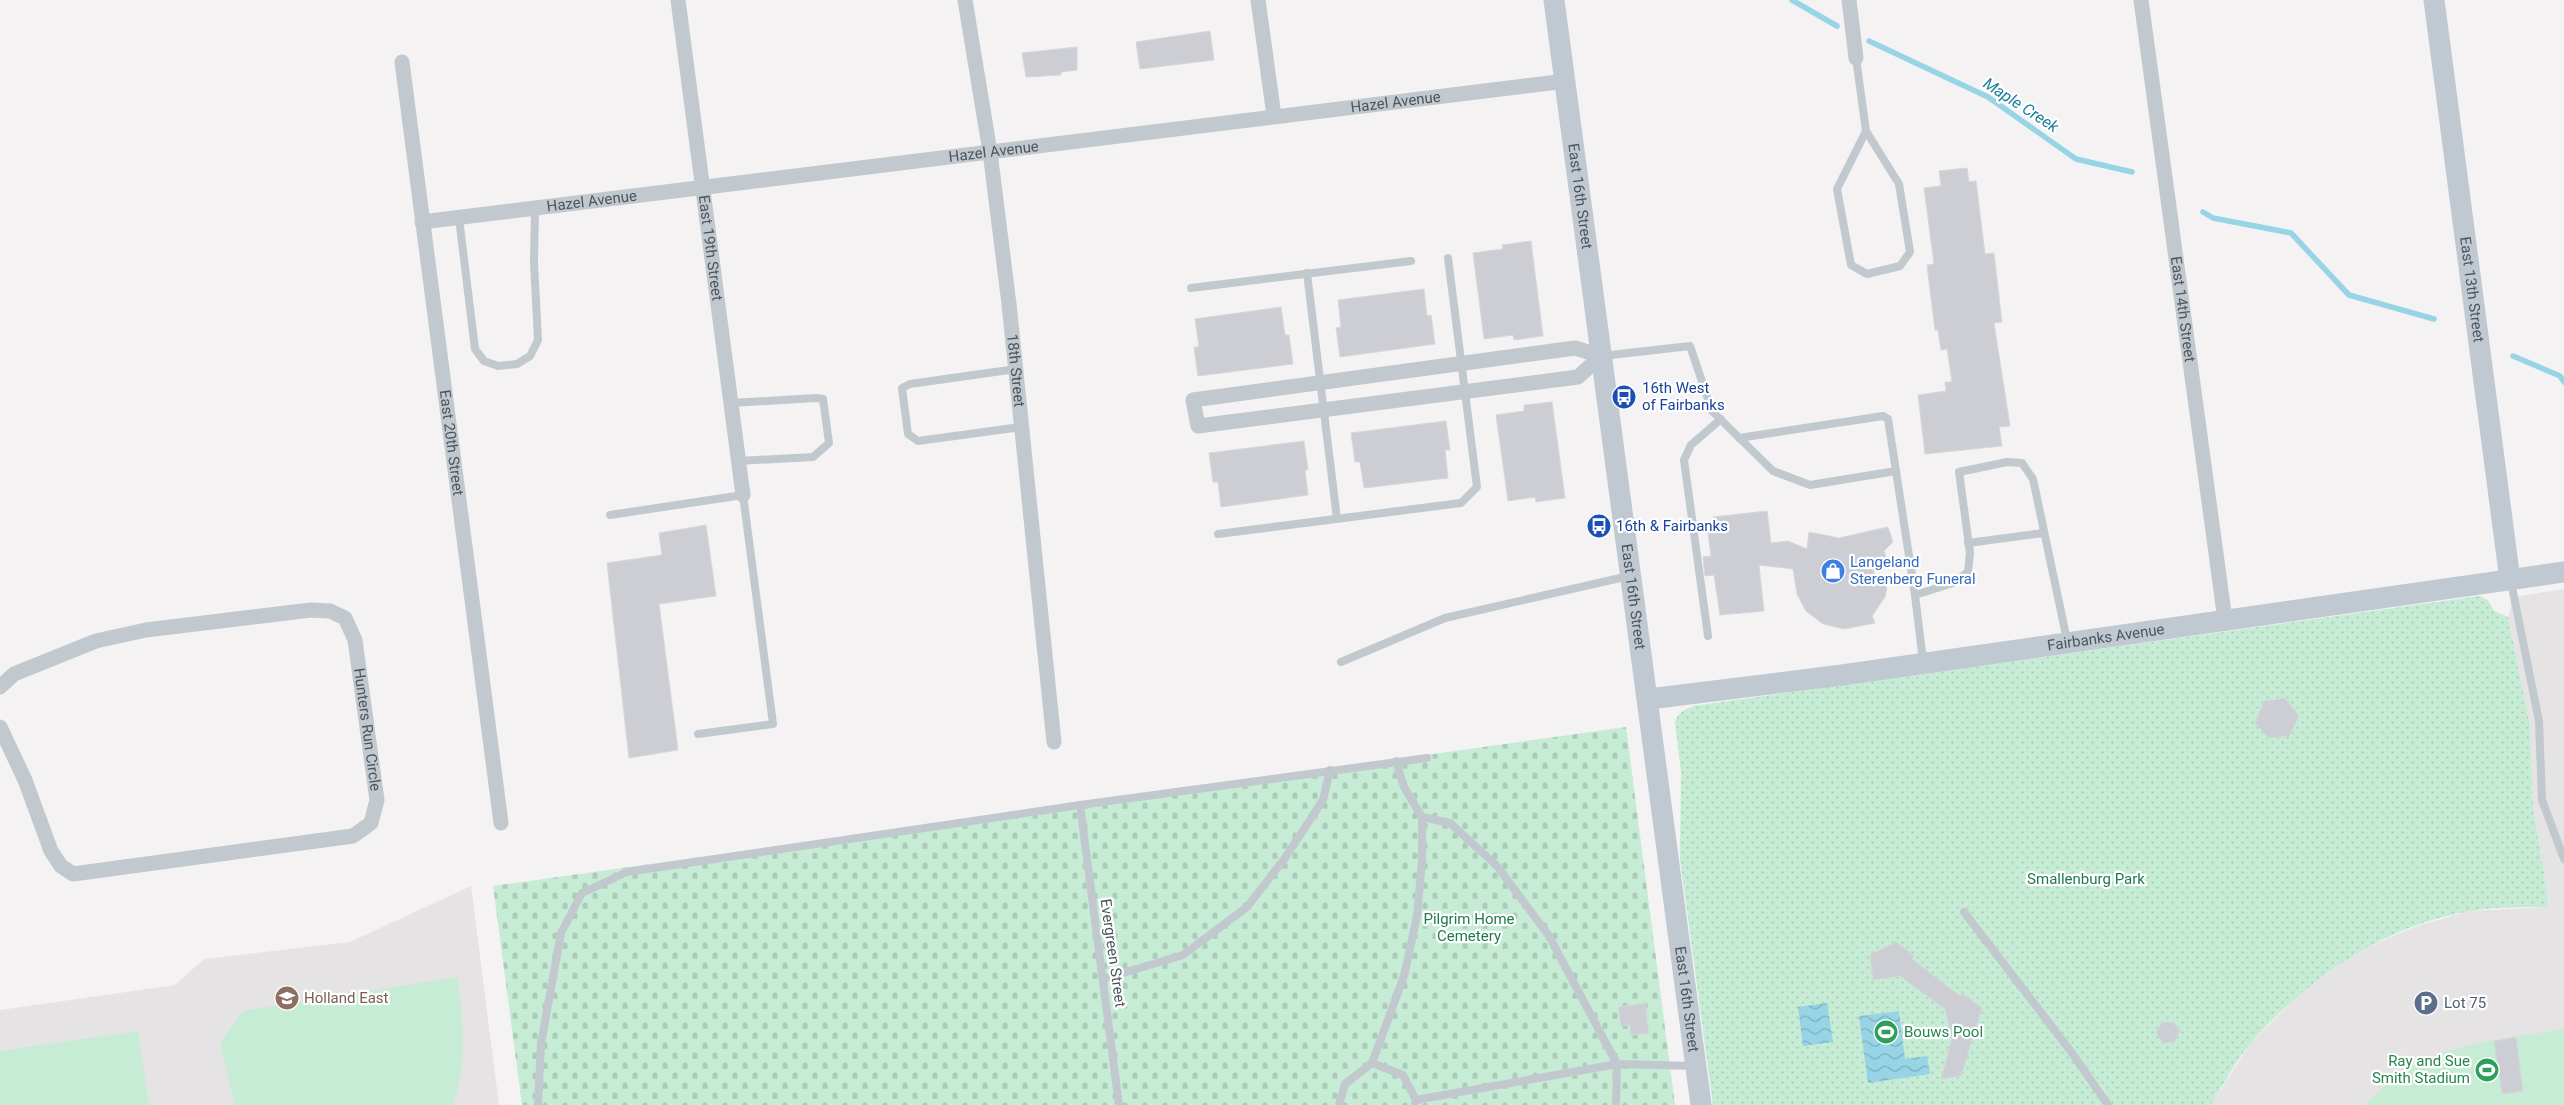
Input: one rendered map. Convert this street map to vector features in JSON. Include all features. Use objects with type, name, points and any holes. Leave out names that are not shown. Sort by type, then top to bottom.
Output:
[{"type":"street","name":"East 19th Street","points":[[678,0],[743,495]]},
{"type":"street","name":"18th Street","points":[[965,0],[990,152],[1016,369],[1054,742]]},
{"type":"street","points":[[1258,0],[1274,116]]},
{"type":"street","name":"East 16th Street","points":[[1554,0],[1649,699],[1701,1105]]},
{"type":"street","points":[[1849,0],[1856,58]]},
{"type":"street","name":"East 14th Street","points":[[2141,0],[2225,620]]},
{"type":"street","name":"East 13th Street","points":[[2434,0],[2510,580]]},
{"type":"street","name":"East 20th Street","points":[[402,62],[501,823]]},
{"type":"street","name":"Hazel Avenue","points":[[422,222],[1566,81]]},
{"type":"street","points":[[1575,348],[1601,356],[1578,376],[1198,426],[1193,400],[1575,348]]},
{"type":"street","name":"Fairbanks Avenue","points":[[1649,699],[1924,663],[2564,572]]},
{"type":"street","name":"Hunters Run Circle","points":[[0,687],[14,674],[96,642],[146,630],[312,610],[330,611],[345,618],[355,640],[377,800],[371,823],[353,836],[73,874],[61,866],[51,851],[25,780],[0,727]]},
{"type":"lane","points":[[1856,58],[1866,130],[1899,184],[1910,252],[1900,266],[1866,274],[1852,265],[1837,188],[1866,130]]},
{"type":"lane","points":[[459,218],[475,349],[484,361],[498,366],[517,364],[530,356],[538,340],[534,263],[535,209]]},
{"type":"lane","points":[[1218,534],[1461,502],[1477,488],[1448,258]]},
{"type":"lane","points":[[1191,288],[1411,260]]},
{"type":"lane","points":[[1308,273],[1326,409],[1337,519]]},
{"type":"lane","points":[[1601,356],[1690,346],[1712,411],[1773,471],[1810,485],[1896,471]]},
{"type":"lane","points":[[1016,369],[910,384],[902,388],[908,434],[918,441],[1021,427]]},
{"type":"lane","points":[[730,403],[823,399],[829,443],[822,451],[813,457],[738,461]]},
{"type":"lane","points":[[1739,438],[1883,416],[1888,419],[1924,663]]},
{"type":"lane","points":[[1708,636],[1684,460],[1691,445],[1721,419]]},
{"type":"lane","points":[[1915,595],[1954,583],[1968,572],[1970,553],[1959,472],[2007,462],[2022,463],[2032,479],[2068,642]]},
{"type":"lane","points":[[610,515],[743,495],[773,724],[698,734]]},
{"type":"lane","points":[[1968,543],[2044,533]]},
{"type":"lane","points":[[1341,662],[1444,618],[1631,576]]},
{"type":"lane","points":[[2510,580],[2539,721],[2542,800],[2564,859]]},
{"type":"lane","points":[[538,1105],[541,1044],[561,933],[582,893],[627,872],[1080,805],[1427,758]]},
{"type":"lane","points":[[1339,1105],[1345,1084],[1372,1063],[1404,976],[1417,916],[1422,860],[1422,817],[1404,787],[1396,761]]},
{"type":"lane","points":[[1103,979],[1183,955],[1247,907],[1285,858],[1322,800],[1330,770]]},
{"type":"lane","name":"Evergreen Street","points":[[1080,805],[1120,1105]]},
{"type":"lane","points":[[1422,817],[1450,823],[1497,866],[1549,936],[1617,1064],[1616,1105]]},
{"type":"lane","points":[[1964,912],[2072,1053],[2108,1105]]},
{"type":"lane","points":[[1372,1063],[1403,1075],[1415,1103],[1617,1064],[1696,1066]]},
{"type":"shaded area","points":[[2564,589],[2564,1105],[2211,1105],[2249,1045],[2301,992],[2357,952],[2414,927],[2470,911],[2547,907],[2547,891],[2533,807],[2530,725],[2508,617],[2514,597]]},
{"type":"shaded area","name":"Holland East","points":[[471,886],[499,1105],[0,1105],[0,1010],[175,985],[204,959],[350,942]]},
{"type":"green space","name":"Smallenburg Park","points":[[2479,596],[2488,600],[2494,611],[2508,617],[2530,725],[2533,807],[2547,891],[2547,907],[2490,909],[2439,918],[2378,942],[2349,958],[2322,977],[2272,1020],[2250,1044],[2229,1074],[2211,1105],[1713,1105],[1680,859],[1681,773],[1675,722],[1682,712],[1693,706]]},
{"type":"green space","name":"Pilgrim Home Cemetery","points":[[1626,727],[1675,1105],[522,1105],[493,886]]},
{"type":"green space","points":[[458,977],[463,1042],[461,1074],[452,1105],[235,1105],[220,1043],[243,1011]]},
{"type":"green space","name":"Ray and Sue Smith Stadium","points":[[2564,1029],[2564,1105],[2365,1105],[2398,1076],[2436,1055],[2483,1042]]},
{"type":"green space","points":[[138,1031],[149,1105],[0,1105],[0,1051]]},
{"type":"water","points":[[1827,1003],[1833,1042],[1803,1046],[1798,1007]]},
{"type":"water","points":[[1899,1011],[1905,1059],[1927,1056],[1930,1074],[1868,1083],[1859,1016]]},
{"type":"building","points":[[1210,31],[1214,60],[1140,69],[1136,42]]},
{"type":"building","points":[[1077,47],[1077,70],[1061,72],[1061,75],[1026,77],[1022,53]]},
{"type":"building","points":[[1967,168],[1969,182],[1976,181],[1985,254],[1994,253],[2002,322],[1994,323],[2010,426],[1999,427],[2002,446],[1925,454],[1918,395],[1946,391],[1945,382],[1952,382],[1947,349],[1941,350],[1938,330],[1935,330],[1927,265],[1934,264],[1924,188],[1941,186],[1939,171]]},
{"type":"building","points":[[1531,241],[1543,336],[1514,340],[1513,335],[1484,339],[1473,253],[1503,249],[1502,245]]},
{"type":"building","points":[[1424,289],[1427,316],[1431,315],[1435,344],[1340,357],[1336,328],[1341,327],[1338,300]]},
{"type":"building","points":[[1281,307],[1285,335],[1289,335],[1293,364],[1198,376],[1194,347],[1199,347],[1195,319]]},
{"type":"building","points":[[1552,402],[1565,498],[1536,502],[1535,497],[1508,501],[1496,415],[1524,411],[1524,405]]},
{"type":"building","points":[[1446,421],[1450,450],[1445,450],[1448,478],[1364,488],[1360,462],[1355,462],[1351,433]]},
{"type":"building","points":[[1304,441],[1308,470],[1305,470],[1308,495],[1221,507],[1218,482],[1213,482],[1209,453]]},
{"type":"building","name":"Langeland Sterenberg Funeral","points":[[1767,511],[1771,543],[1788,541],[1807,549],[1809,532],[1839,538],[1888,527],[1893,542],[1884,551],[1887,560],[1873,571],[1887,588],[1885,597],[1872,616],[1875,623],[1844,629],[1823,624],[1806,611],[1797,594],[1793,569],[1759,565],[1764,611],[1720,615],[1714,575],[1705,576],[1703,557],[1711,556],[1707,526],[1714,525],[1713,517]]},
{"type":"building","points":[[706,525],[716,596],[659,604],[678,750],[629,758],[607,563],[662,555],[659,533]]},
{"type":"building","points":[[2285,698],[2299,716],[2289,736],[2269,738],[2255,723],[2264,701]]},
{"type":"building","points":[[1896,942],[1914,956],[1912,959],[1960,996],[1962,993],[1982,1008],[1961,1076],[1941,1079],[1952,1039],[1945,1009],[1900,976],[1873,980],[1870,955]]},
{"type":"building","points":[[1645,1003],[1649,1033],[1631,1035],[1630,1025],[1621,1026],[1618,1007]]},
{"type":"building","points":[[2173,1022],[2180,1031],[2174,1042],[2163,1043],[2156,1033],[2161,1023]]},
{"type":"building","points":[[2516,1037],[2523,1091],[2502,1094],[2494,1041]]},
{"type":"waterway","name":"Maple Creek","points":[[1792,0],[1837,26]]},
{"type":"waterway","name":"Maple Creek","points":[[1869,41],[1988,97],[2076,159],[2132,172]]},
{"type":"waterway","name":"Maple Creek","points":[[2203,212],[2213,218],[2291,233],[2349,295],[2434,319]]},
{"type":"waterway","name":"Maple Creek","points":[[2513,356],[2560,376],[2564,382]]},
{"type":"place","name":"16th West of Fairbanks","points":[[1624,397]]},
{"type":"place","name":"16th & Fairbanks","points":[[1599,526]]},
{"type":"place","name":"Langeland Sterenberg Funeral","points":[[1833,571]]},
{"type":"place","name":"Holland East","points":[[287,998]]},
{"type":"place","name":"Lot 75","points":[[2426,1003]]},
{"type":"place","name":"Bouws Pool","points":[[1886,1032]]},
{"type":"place","name":"Ray and Sue Smith Stadium","points":[[2487,1070]]}]
